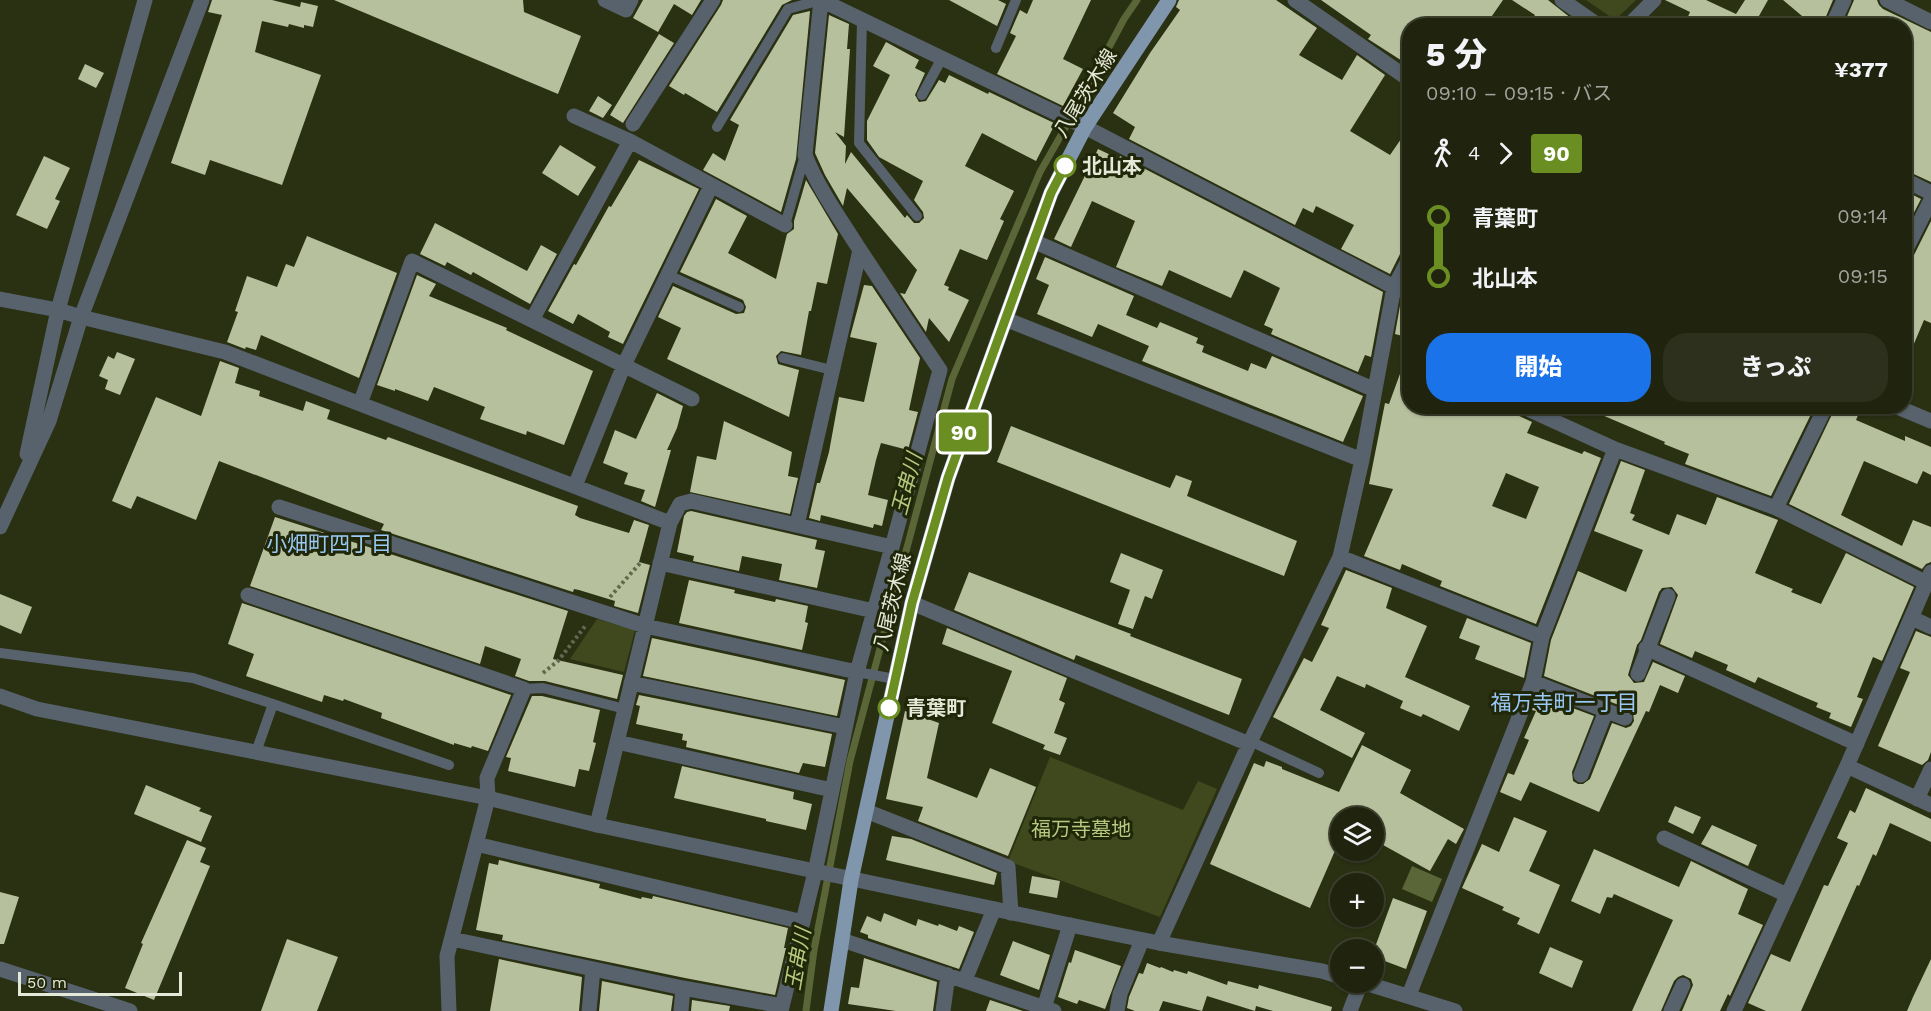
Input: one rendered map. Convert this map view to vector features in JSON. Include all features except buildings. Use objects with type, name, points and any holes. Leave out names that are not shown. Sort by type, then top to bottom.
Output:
[{"type":"main road","name":"八尾茨木線","points":[[831,1011],[842,940],[847,879],[866,811],[888,678],[948,478],[1051,193],[1084,127],[1169,0]]},
{"type":"street","points":[[21,482],[58,310],[145,0]]},
{"type":"street","points":[[0,527],[49,421],[81,317],[202,0]]},
{"type":"street","points":[[605,0],[626,10],[631,0]]},
{"type":"street","points":[[633,124],[713,0]]},
{"type":"street","points":[[452,939],[782,1009],[816,872],[845,727],[940,370],[902,316],[814,177],[805,155],[821,0],[1084,127],[1402,289]]},
{"type":"street","points":[[1295,0],[1402,74]]},
{"type":"street","points":[[1562,0],[1588,18]]},
{"type":"street","points":[[1636,18],[1654,0]]},
{"type":"street","points":[[1836,18],[1844,0]]},
{"type":"street","points":[[1887,0],[1931,22]]},
{"type":"street","points":[[574,116],[630,141],[785,225]]},
{"type":"street","points":[[532,320],[630,141]]},
{"type":"street","points":[[1912,184],[1931,193]]},
{"type":"street","points":[[575,486],[624,365],[711,186]]},
{"type":"street","points":[[1912,237],[1931,200]]},
{"type":"street","points":[[1034,241],[1375,390]]},
{"type":"street","points":[[797,525],[860,250]]},
{"type":"street","points":[[360,404],[412,261],[692,399]]},
{"type":"street","points":[[1159,943],[1249,742],[1340,557],[1362,460],[1395,287],[1402,273]]},
{"type":"street","points":[[0,299],[58,310],[225,352],[670,523]]},
{"type":"street","points":[[1005,319],[1362,460]]},
{"type":"street","points":[[1912,413],[1931,421]]},
{"type":"street","points":[[1538,414],[1615,449],[1776,508],[1929,578],[1857,744],[1734,1011]]},
{"type":"street","points":[[1776,508],[1822,414]]},
{"type":"street","points":[[1409,995],[1533,682],[1542,637],[1615,449]]},
{"type":"street","points":[[597,825],[670,523],[680,504],[691,501],[892,547]]},
{"type":"street","points":[[279,507],[645,626],[861,673]]},
{"type":"street","points":[[1340,557],[1542,637]]},
{"type":"street","points":[[660,563],[874,612]]},
{"type":"street","points":[[248,595],[524,689],[487,778],[488,798],[447,956],[449,1011]]},
{"type":"street","points":[[1638,674],[1646,648],[1668,596]]},
{"type":"street","points":[[912,603],[1249,742]]},
{"type":"street","points":[[1912,618],[1931,627]]},
{"type":"street","points":[[1646,648],[1857,744]]},
{"type":"street","points":[[631,682],[845,727]]},
{"type":"street","points":[[1533,682],[1625,718]]},
{"type":"street","points":[[0,696],[37,709],[488,798],[597,825],[847,879],[1142,940],[1330,974]]},
{"type":"street","points":[[1581,775],[1606,711]]},
{"type":"street","points":[[616,742],[832,790]]},
{"type":"street","points":[[1847,766],[1924,802],[1931,769]]},
{"type":"street","points":[[866,811],[1008,867],[1011,913]]},
{"type":"street","points":[[1664,838],[1787,895]]},
{"type":"street","points":[[476,844],[803,922]]},
{"type":"street","points":[[965,980],[993,909]]},
{"type":"street","points":[[842,940],[965,980],[1047,1010],[1070,925]]},
{"type":"street","points":[[1117,1011],[1120,994],[1142,940]]},
{"type":"street","points":[[0,969],[130,1011]]},
{"type":"street","points":[[589,1011],[593,969]]},
{"type":"street","points":[[943,1011],[948,975]]},
{"type":"street","points":[[1671,1011],[1683,985]]},
{"type":"street","points":[[681,1011],[683,988]]},
{"type":"street","points":[[1384,988],[1455,1011]]},
{"type":"street","points":[[1350,1011],[1357,993]]},
{"type":"lane","points":[[717,127],[788,9],[821,0]]},
{"type":"lane","points":[[996,48],[1016,0]]},
{"type":"lane","points":[[862,20],[859,143],[916,216]]},
{"type":"lane","points":[[922,95],[942,58]]},
{"type":"lane","points":[[785,225],[805,155]]},
{"type":"lane","points":[[668,275],[739,307]]},
{"type":"lane","points":[[783,358],[832,370]]},
{"type":"lane","points":[[0,653],[193,678],[448,765]]},
{"type":"lane","points":[[861,673],[888,678]]},
{"type":"lane","points":[[524,689],[543,688],[625,709]]},
{"type":"lane","points":[[256,752],[273,704]]},
{"type":"lane","points":[[1249,742],[1318,773]]},
{"type":"path","points":[[524,689],[558,661],[597,610],[655,547],[664,547]]},
{"type":"green space","points":[[1586,0],[1636,0],[1617,18],[1612,18]]},
{"type":"green space","points":[[597,619],[635,630],[624,672],[570,659]]},
{"type":"green space","name":"福万寺墓地","points":[[1050,757],[1183,810],[1198,781],[1217,789],[1160,917],[1008,861]]},
{"type":"shaded area","points":[[1412,866],[1442,879],[1432,902],[1402,889]]},
{"type":"waterway","name":"玉串川","points":[[806,1011],[814,950],[850,761],[952,379],[1040,172],[1124,19],[1137,0]]},
{"type":"bus line","name":"90","points":[[889,708],[912,603],[948,478],[1051,193],[1065,166]]},
{"type":"place","name":"北山本","points":[[1065,166]]},
{"type":"place","name":"青葉町","points":[[889,708]]},
{"type":"district","name":"小畑町四丁目","points":[[329,544]]},
{"type":"district","name":"福万寺町一丁目","points":[[1564,703]]}]
